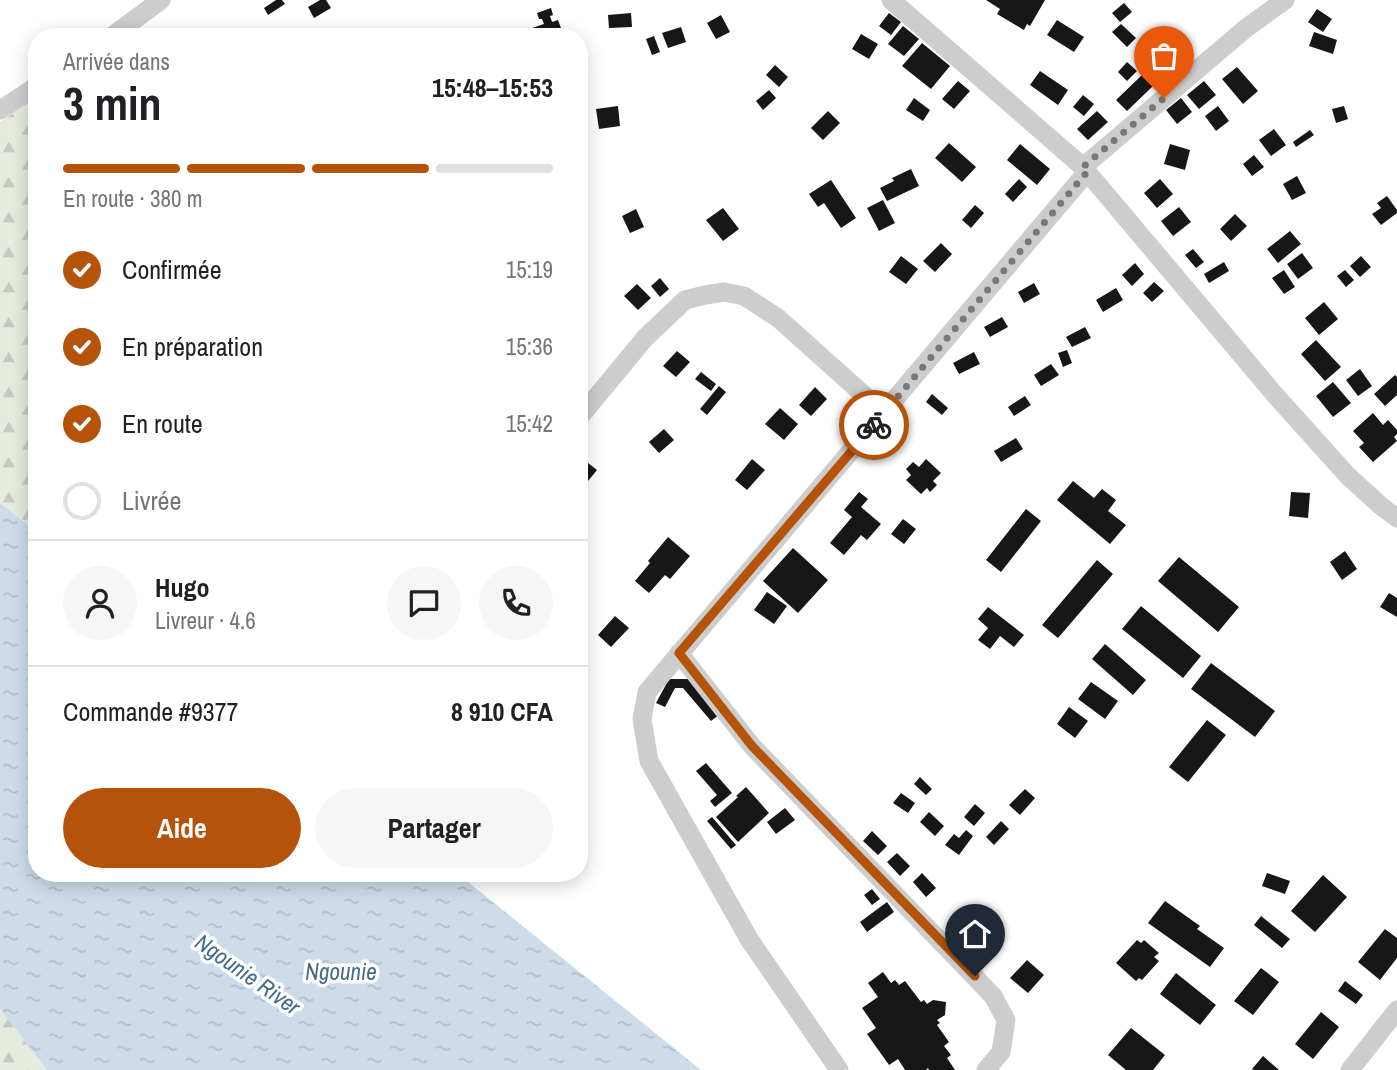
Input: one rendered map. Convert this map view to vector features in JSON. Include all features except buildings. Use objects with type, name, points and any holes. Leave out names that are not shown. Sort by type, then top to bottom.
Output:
[{"type":"street","points":[[123,28],[162,0]]},
{"type":"street","points":[[891,0],[1085,170],[1276,396],[1348,476],[1397,518]]},
{"type":"street","points":[[839,1070],[749,939],[649,761],[642,719],[648,692],[1085,170],[1244,29],[1284,0]]},
{"type":"street","points":[[0,110],[28,92]]},
{"type":"street","points":[[588,407],[645,338],[685,300],[724,292],[744,296],[778,318],[884,413]]},
{"type":"street","points":[[679,653],[752,746],[993,996],[1006,1020],[1001,1052],[986,1070]]},
{"type":"street","points":[[1350,1070],[1397,1010]]},
{"type":"green space","points":[[28,103],[28,525],[0,503],[0,122]]},
{"type":"green space","points":[[0,1009],[47,1070],[0,1070]]},
{"type":"water","name":"Ngounie","points":[[0,503],[28,525],[28,882],[468,882],[701,1070],[47,1070],[0,1009]]},
{"type":"way so far","points":[[874,425],[1087,172],[1083,167],[1164,98]]},
{"type":"route","points":[[874,425],[679,653],[752,746],[975,976]]},
{"type":"water label","name":"Ngounie River","points":[[248,974]]}]
